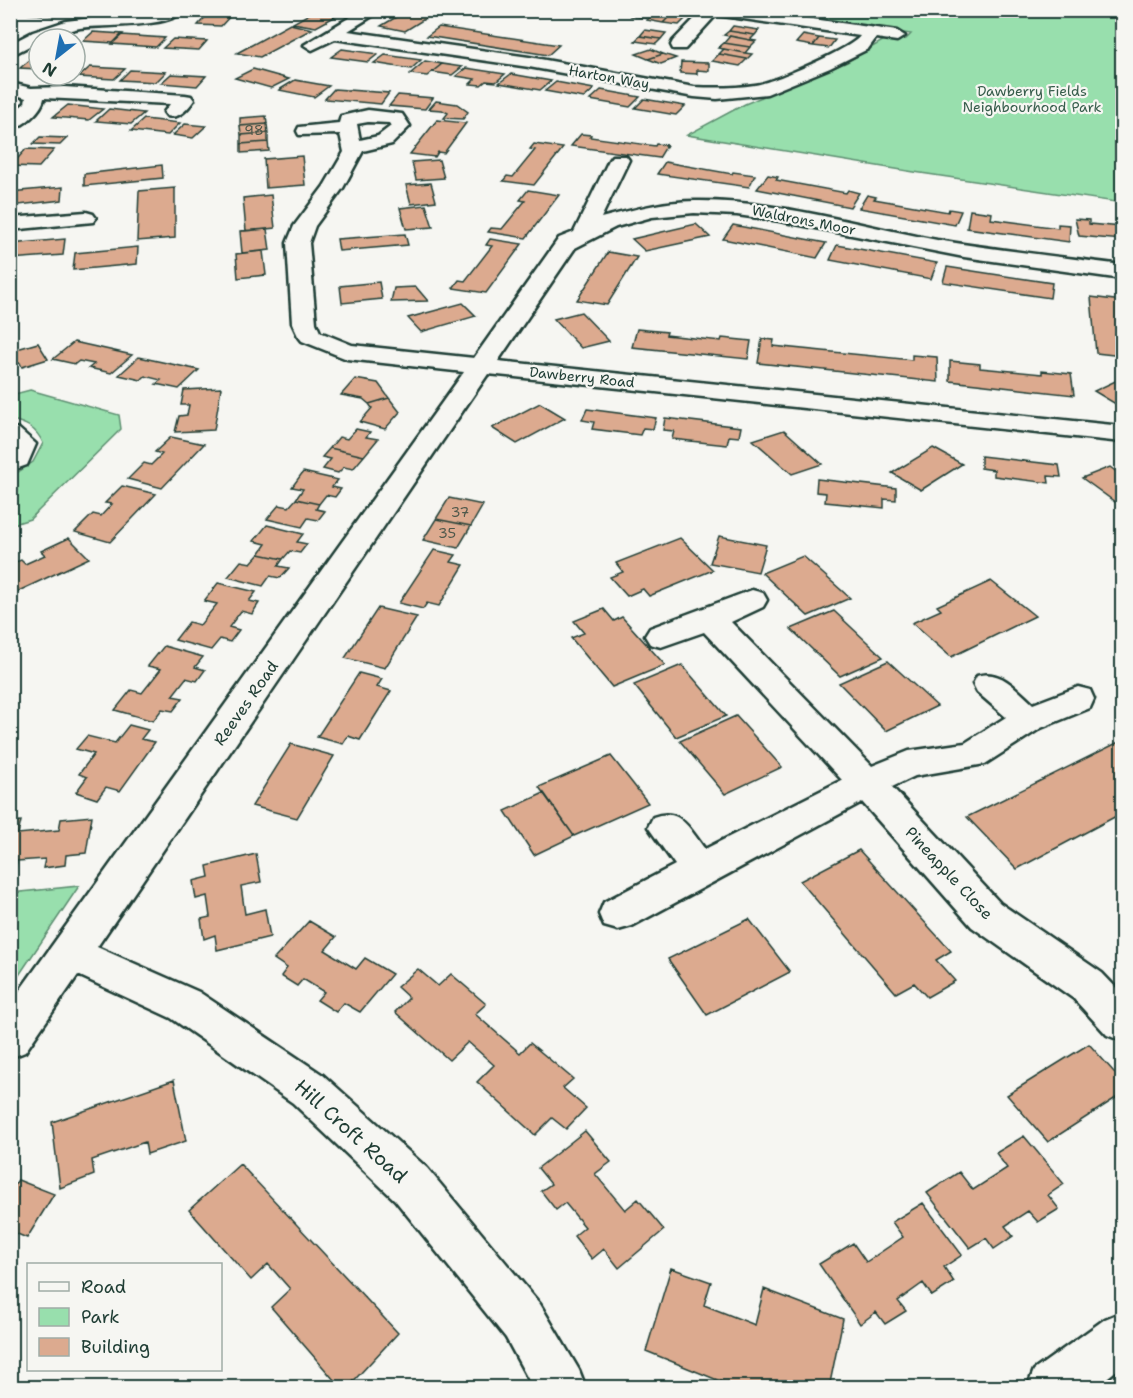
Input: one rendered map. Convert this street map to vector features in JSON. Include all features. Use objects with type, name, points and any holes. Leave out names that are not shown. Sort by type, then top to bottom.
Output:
[{"type":"street","points":[[61,27],[160,15],[177,10]]},
{"type":"street","points":[[312,45],[374,10]]},
{"type":"street","points":[[679,45],[712,10],[897,36]]},
{"type":"street","points":[[20,26],[30,27]]},
{"type":"street","name":"Harton Way","points":[[334,34],[529,62],[694,92],[717,94],[761,90],[824,64],[862,45],[871,33]]},
{"type":"street","points":[[10,51],[27,39]]},
{"type":"street","points":[[10,88],[32,93],[64,92],[185,100],[173,112]]},
{"type":"street","points":[[10,125],[34,105],[35,98],[32,93]]},
{"type":"street","name":"Dawberry Road","points":[[306,130],[350,137],[354,152],[348,165],[305,226],[298,243],[304,323],[310,336],[347,352],[1122,434]]},
{"type":"street","points":[[583,234],[619,160]]},
{"type":"street","name":"Waldrons Moor","points":[[481,366],[567,243],[614,220],[648,211],[712,206],[765,211],[912,242],[1122,273]]},
{"type":"street","points":[[10,224],[88,216]]},
{"type":"street","name":"Reeves Road","points":[[10,1039],[72,954],[481,366]]},
{"type":"street","points":[[10,435],[23,444],[17,459],[10,463]]},
{"type":"street","points":[[661,636],[710,619],[752,600]]},
{"type":"street","name":"Pineapple Close","points":[[710,619],[867,783],[986,915],[1088,986],[1122,1022]]},
{"type":"street","points":[[989,684],[1029,719]]},
{"type":"street","points":[[618,914],[867,783],[909,764],[973,755],[1029,719],[1078,699]]},
{"type":"street","points":[[666,827],[700,870]]},
{"type":"street","name":"Hill Croft Road","points":[[72,954],[185,1005],[308,1089],[411,1184],[523,1321],[561,1388]]},
{"type":"street","points":[[1052,1388],[1122,1336]]},
{"type":"green space","name":"Dawberry Fields Neighbourhood Park","points":[[762,11],[1122,11],[1122,203],[687,135],[745,104],[847,62],[884,40],[906,39],[911,34],[760,13]]},
{"type":"green space","points":[[30,390],[119,415],[121,429],[30,519],[11,525],[11,477],[33,462],[43,443],[30,427],[11,420],[11,395]]},
{"type":"green space","points":[[79,886],[11,987],[11,893]]},
{"type":"building","points":[[27,10],[64,10],[56,16],[23,13]]},
{"type":"building","points":[[316,10],[347,10],[316,27],[293,23]]},
{"type":"building","points":[[408,10],[439,10],[405,31],[381,26]]},
{"type":"building","points":[[635,10],[652,11],[646,18],[630,16]]},
{"type":"building","points":[[210,12],[233,13],[221,26],[198,25]]},
{"type":"building","points":[[654,14],[670,16],[663,23],[647,20]]},
{"type":"building","points":[[670,16],[686,18],[679,25],[663,23]]},
{"type":"building","points":[[290,24],[312,29],[260,57],[237,53]]},
{"type":"building","points":[[733,26],[759,30],[755,35],[729,31]]},
{"type":"building","points":[[439,27],[559,45],[548,55],[427,36]]},
{"type":"building","points":[[645,30],[666,33],[661,39],[640,36]]},
{"type":"building","points":[[729,31],[755,35],[750,40],[724,35]]},
{"type":"building","points":[[93,32],[123,34],[113,43],[87,41],[87,37]]},
{"type":"building","points":[[121,35],[165,38],[156,47],[112,44]]},
{"type":"building","points":[[803,35],[819,38],[813,46],[796,43]]},
{"type":"building","points":[[640,36],[661,39],[656,44],[635,41]]},
{"type":"building","points":[[730,36],[756,41],[750,47],[724,43]]},
{"type":"building","points":[[819,38],[835,40],[829,48],[813,46]]},
{"type":"building","points":[[173,39],[207,41],[199,50],[163,48]]},
{"type":"building","points":[[724,43],[750,47],[745,53],[718,48]]},
{"type":"building","points":[[342,49],[378,54],[368,62],[331,57]]},
{"type":"building","points":[[651,49],[663,54],[648,59],[636,54]]},
{"type":"building","points":[[724,49],[752,54],[747,59],[719,54]]},
{"type":"building","points":[[663,54],[676,58],[661,64],[648,59]]},
{"type":"building","points":[[719,54],[747,59],[740,66],[712,61]]},
{"type":"building","points":[[385,55],[421,60],[411,69],[374,63]]},
{"type":"building","points":[[425,61],[442,64],[427,76],[410,74]]},
{"type":"building","points":[[681,62],[709,63],[709,71],[697,70],[697,74],[680,73]]},
{"type":"building","points":[[442,64],[462,67],[452,75],[432,72]]},
{"type":"building","points":[[90,67],[125,69],[114,79],[87,77],[87,70]]},
{"type":"building","points":[[466,68],[505,74],[496,82],[486,81],[481,85],[470,84],[475,79],[456,76]]},
{"type":"building","points":[[253,69],[289,79],[271,88],[235,78]]},
{"type":"building","points":[[130,70],[166,72],[156,82],[120,80]]},
{"type":"building","points":[[171,74],[206,76],[197,86],[161,83]]},
{"type":"building","points":[[511,74],[551,81],[540,90],[499,83]]},
{"type":"building","points":[[295,80],[329,86],[314,97],[279,90]]},
{"type":"building","points":[[556,82],[594,89],[584,98],[545,91]]},
{"type":"building","points":[[334,89],[389,93],[381,104],[325,99]]},
{"type":"building","points":[[601,90],[640,97],[630,107],[590,100]]},
{"type":"building","points":[[398,95],[433,98],[425,109],[389,106]]},
{"type":"building","points":[[644,99],[685,106],[676,115],[635,108]]},
{"type":"building","points":[[436,101],[457,104],[468,112],[463,119],[444,118],[448,113],[429,109]]},
{"type":"building","points":[[68,105],[103,109],[89,120],[53,117]]},
{"type":"building","points":[[109,109],[144,113],[131,124],[96,121]]},
{"type":"building","points":[[266,116],[267,124],[240,126],[240,118]]},
{"type":"building","points":[[144,119],[180,123],[168,135],[131,131]]},
{"type":"building","points":[[437,120],[466,123],[444,153],[438,152],[435,157],[410,154]]},
{"type":"building","points":[[185,124],[206,126],[193,138],[173,135]]},
{"type":"building","points":[[267,124],[268,133],[241,135],[240,126]]},
{"type":"building","points":[[268,133],[268,142],[241,144],[241,135]]},
{"type":"building","points":[[581,134],[655,146],[656,144],[667,145],[659,158],[571,146]]},
{"type":"building","points":[[40,137],[67,138],[60,145],[33,144]]},
{"type":"building","points":[[268,142],[269,151],[241,153],[241,144]]},
{"type":"building","points":[[534,144],[563,148],[534,185],[503,181],[507,176],[513,177],[535,150],[530,149]]},
{"type":"building","points":[[26,149],[54,150],[39,167],[11,166]]},
{"type":"building","points":[[302,156],[305,185],[266,188],[264,159]]},
{"type":"building","points":[[439,160],[444,178],[416,180],[412,162]]},
{"type":"building","points":[[665,162],[732,174],[733,172],[755,175],[749,187],[657,174]]},
{"type":"building","points":[[162,165],[163,178],[84,186],[84,174]]},
{"type":"building","points":[[768,175],[778,177],[776,180],[846,193],[848,190],[859,193],[850,207],[757,189]]},
{"type":"building","points":[[431,183],[436,201],[411,204],[406,185]]},
{"type":"building","points":[[63,187],[62,200],[10,206],[10,192]]},
{"type":"building","points":[[175,188],[175,238],[137,241],[139,191]]},
{"type":"building","points":[[528,190],[559,195],[526,238],[488,232],[491,228],[502,229],[525,201],[520,200]]},
{"type":"building","points":[[271,195],[275,228],[246,231],[243,198]]},
{"type":"building","points":[[867,195],[876,197],[874,199],[948,212],[949,209],[961,211],[955,225],[859,208]]},
{"type":"building","points":[[426,205],[433,227],[406,229],[400,208]]},
{"type":"building","points":[[970,210],[992,213],[991,219],[1058,228],[1058,224],[1070,225],[1069,242],[967,228]]},
{"type":"building","points":[[1075,219],[1089,220],[1089,224],[1122,227],[1122,240],[1079,236]]},
{"type":"building","points":[[696,224],[710,237],[645,251],[632,239]]},
{"type":"building","points":[[733,225],[826,243],[817,258],[723,239]]},
{"type":"building","points":[[267,229],[270,250],[242,253],[240,231]]},
{"type":"building","points":[[405,234],[408,245],[339,251],[337,239]]},
{"type":"building","points":[[65,239],[63,255],[10,259],[10,244]]},
{"type":"building","points":[[490,239],[522,244],[486,293],[453,288],[459,280],[465,281],[492,246],[486,245]]},
{"type":"building","points":[[837,245],[937,263],[931,279],[830,260]]},
{"type":"building","points":[[138,247],[137,264],[73,270],[75,253]]},
{"type":"building","points":[[263,251],[266,275],[238,278],[236,254]]},
{"type":"building","points":[[608,252],[637,257],[607,305],[577,300]]},
{"type":"building","points":[[947,267],[1052,283],[1050,298],[943,282]]},
{"type":"building","points":[[379,282],[382,299],[342,303],[340,286]]},
{"type":"building","points":[[416,287],[428,301],[391,302],[394,288]]},
{"type":"building","points":[[1091,297],[1122,301],[1122,356],[1096,353]]},
{"type":"building","points":[[463,303],[476,316],[421,332],[408,318]]},
{"type":"building","points":[[581,312],[609,341],[581,348],[554,319]]},
{"type":"building","points":[[637,329],[667,332],[666,335],[721,341],[722,338],[751,341],[748,359],[632,347]]},
{"type":"building","points":[[762,339],[774,340],[773,346],[912,360],[912,355],[937,357],[938,382],[758,363]]},
{"type":"building","points":[[74,342],[132,355],[111,373],[89,368],[94,364],[79,361],[75,364],[53,359]]},
{"type":"building","points":[[38,343],[48,359],[22,367],[20,363],[10,366],[10,351]]},
{"type":"building","points":[[139,357],[199,370],[179,389],[156,384],[161,380],[145,376],[141,380],[119,375]]},
{"type":"building","points":[[950,361],[980,364],[980,368],[1042,374],[1042,371],[1071,374],[1074,395],[950,381]]},
{"type":"building","points":[[1122,378],[1122,405],[1119,406],[1094,391]]},
{"type":"building","points":[[355,379],[378,383],[389,398],[369,404],[363,399],[341,395]]},
{"type":"building","points":[[221,388],[214,430],[175,432],[179,416],[187,415],[189,405],[181,405],[184,390]]},
{"type":"building","points":[[389,398],[400,412],[385,429],[360,422],[372,408],[369,404]]},
{"type":"building","points":[[540,403],[565,418],[517,444],[492,428]]},
{"type":"building","points":[[587,409],[656,418],[653,429],[643,428],[640,435],[592,429],[594,422],[582,420]]},
{"type":"building","points":[[665,418],[741,427],[739,437],[729,436],[727,445],[672,439],[674,431],[663,430]]},
{"type":"building","points":[[356,429],[370,432],[366,437],[378,439],[364,456],[330,448],[339,437],[347,439]]},
{"type":"building","points":[[784,430],[822,464],[792,474],[753,440]]},
{"type":"building","points":[[171,437],[204,444],[162,488],[128,479],[144,463],[151,465],[162,454],[155,452]]},
{"type":"building","points":[[330,448],[364,456],[353,469],[344,467],[338,473],[323,469],[331,459],[322,457]]},
{"type":"building","points":[[933,448],[962,464],[921,490],[892,473]]},
{"type":"building","points":[[981,456],[1059,465],[1061,477],[1048,476],[1049,483],[994,476],[994,470],[981,468]]},
{"type":"building","points":[[1110,467],[1122,476],[1122,507],[1082,478]]},
{"type":"building","points":[[303,472],[338,480],[332,487],[341,489],[335,497],[326,495],[319,504],[296,499],[303,489],[292,487]]},
{"type":"building","points":[[817,479],[896,488],[896,500],[884,499],[884,508],[825,502],[826,493],[816,492]]},
{"type":"building","points":[[122,486],[156,494],[110,542],[75,532],[93,514],[101,516],[112,504],[105,503]]},
{"type":"building","points":[[449,498],[483,505],[471,526],[436,519]]},
{"type":"building","points":[[296,499],[319,504],[316,509],[325,511],[318,520],[308,518],[302,527],[267,519],[279,505],[289,507]]},
{"type":"building","points":[[436,519],[471,526],[458,548],[423,540]]},
{"type":"building","points":[[267,525],[303,534],[297,542],[307,544],[300,553],[290,551],[283,559],[259,554],[266,544],[254,541]]},
{"type":"building","points":[[719,536],[766,545],[758,572],[710,563]]},
{"type":"building","points":[[69,538],[89,558],[10,595],[10,564],[21,560],[25,564],[45,555],[41,551]]},
{"type":"building","points":[[680,538],[713,570],[649,596],[643,589],[627,596],[610,577],[623,572],[616,563]]},
{"type":"building","points":[[434,550],[456,555],[451,562],[464,565],[439,606],[427,603],[423,609],[399,603]]},
{"type":"building","points":[[259,554],[283,559],[278,566],[289,568],[280,578],[270,576],[263,586],[228,577],[241,561],[251,563]]},
{"type":"building","points":[[803,556],[850,598],[808,616],[762,573]]},
{"type":"building","points":[[991,581],[1035,616],[951,657],[912,623],[941,610],[937,606]]},
{"type":"building","points":[[218,583],[256,592],[249,601],[259,603],[252,614],[241,611],[229,627],[239,630],[230,642],[220,639],[211,650],[175,640],[189,622],[200,625],[217,604],[204,601]]},
{"type":"building","points":[[378,608],[417,617],[385,668],[345,658]]},
{"type":"building","points":[[604,609],[614,621],[622,617],[665,665],[612,687],[571,638],[584,633],[574,621]]},
{"type":"building","points":[[834,611],[883,657],[840,676],[791,629]]},
{"type":"building","points":[[164,646],[203,657],[195,667],[205,670],[197,681],[186,678],[172,696],[183,698],[173,711],[162,709],[153,721],[115,710],[131,690],[142,693],[161,669],[148,666]]},
{"type":"building","points":[[888,661],[937,706],[886,731],[839,683]]},
{"type":"building","points":[[682,665],[726,716],[676,737],[634,685]]},
{"type":"building","points":[[359,673],[382,679],[377,687],[391,691],[360,740],[348,736],[343,744],[317,737]]},
{"type":"building","points":[[736,716],[782,767],[725,794],[680,741]]},
{"type":"building","points":[[129,725],[148,730],[141,739],[155,742],[120,791],[106,787],[97,799],[76,792],[87,777],[79,774],[94,754],[76,749],[87,736],[115,743]]},
{"type":"building","points":[[1121,741],[1122,813],[1017,869],[967,817]]},
{"type":"building","points":[[291,744],[334,756],[297,818],[252,806]]},
{"type":"building","points":[[611,756],[648,803],[574,836],[539,787]]},
{"type":"building","points":[[544,793],[574,836],[534,855],[505,811]]},
{"type":"building","points":[[92,816],[86,853],[66,855],[65,865],[43,868],[45,859],[17,861],[15,871],[10,872],[10,822],[21,821],[18,834],[59,830],[61,819]]},
{"type":"building","points":[[859,850],[951,951],[936,960],[955,981],[927,997],[914,983],[896,993],[800,881]]},
{"type":"building","points":[[256,854],[261,882],[241,886],[245,914],[265,909],[270,937],[217,950],[215,935],[204,939],[201,919],[210,917],[207,896],[196,899],[193,881],[209,877],[207,866]]},
{"type":"building","points":[[749,919],[790,972],[707,1015],[668,959]]},
{"type":"building","points":[[309,921],[336,937],[325,950],[356,969],[365,958],[392,974],[360,1012],[344,1003],[336,1012],[317,1000],[324,992],[303,979],[297,986],[281,976],[287,968],[274,959]]},
{"type":"building","points":[[418,969],[438,986],[451,974],[486,1004],[475,1014],[520,1053],[530,1043],[573,1079],[563,1088],[586,1108],[566,1129],[552,1118],[535,1135],[477,1082],[494,1065],[468,1042],[449,1060],[395,1012],[409,998],[397,987]]},
{"type":"building","points":[[1089,1044],[1122,1081],[1122,1094],[1048,1142],[1007,1095]]},
{"type":"building","points":[[174,1080],[186,1141],[147,1154],[145,1142],[92,1160],[94,1175],[60,1188],[52,1122]]},
{"type":"building","points":[[585,1131],[611,1162],[595,1174],[625,1210],[638,1199],[664,1230],[619,1268],[604,1249],[592,1259],[574,1236],[585,1227],[565,1203],[556,1210],[541,1191],[551,1184],[538,1168]]},
{"type":"building","points":[[1024,1136],[1064,1184],[1048,1195],[1059,1209],[1038,1222],[1028,1211],[1005,1226],[1013,1236],[994,1249],[986,1238],[970,1248],[927,1193],[959,1172],[973,1190],[1007,1168],[996,1153]]},
{"type":"building","points":[[240,1164],[398,1333],[347,1388],[341,1388],[271,1307],[290,1289],[268,1264],[251,1280],[189,1210]]},
{"type":"building","points":[[18,1180],[54,1194],[27,1238],[10,1231],[10,1191]]},
{"type":"building","points":[[923,1203],[962,1255],[944,1267],[954,1282],[932,1296],[923,1283],[898,1301],[906,1311],[885,1324],[876,1312],[860,1324],[819,1264],[853,1243],[866,1262],[903,1237],[892,1222]]},
{"type":"building","points":[[671,1268],[711,1282],[704,1305],[755,1325],[764,1289],[843,1319],[829,1388],[737,1388],[646,1351]]}]
